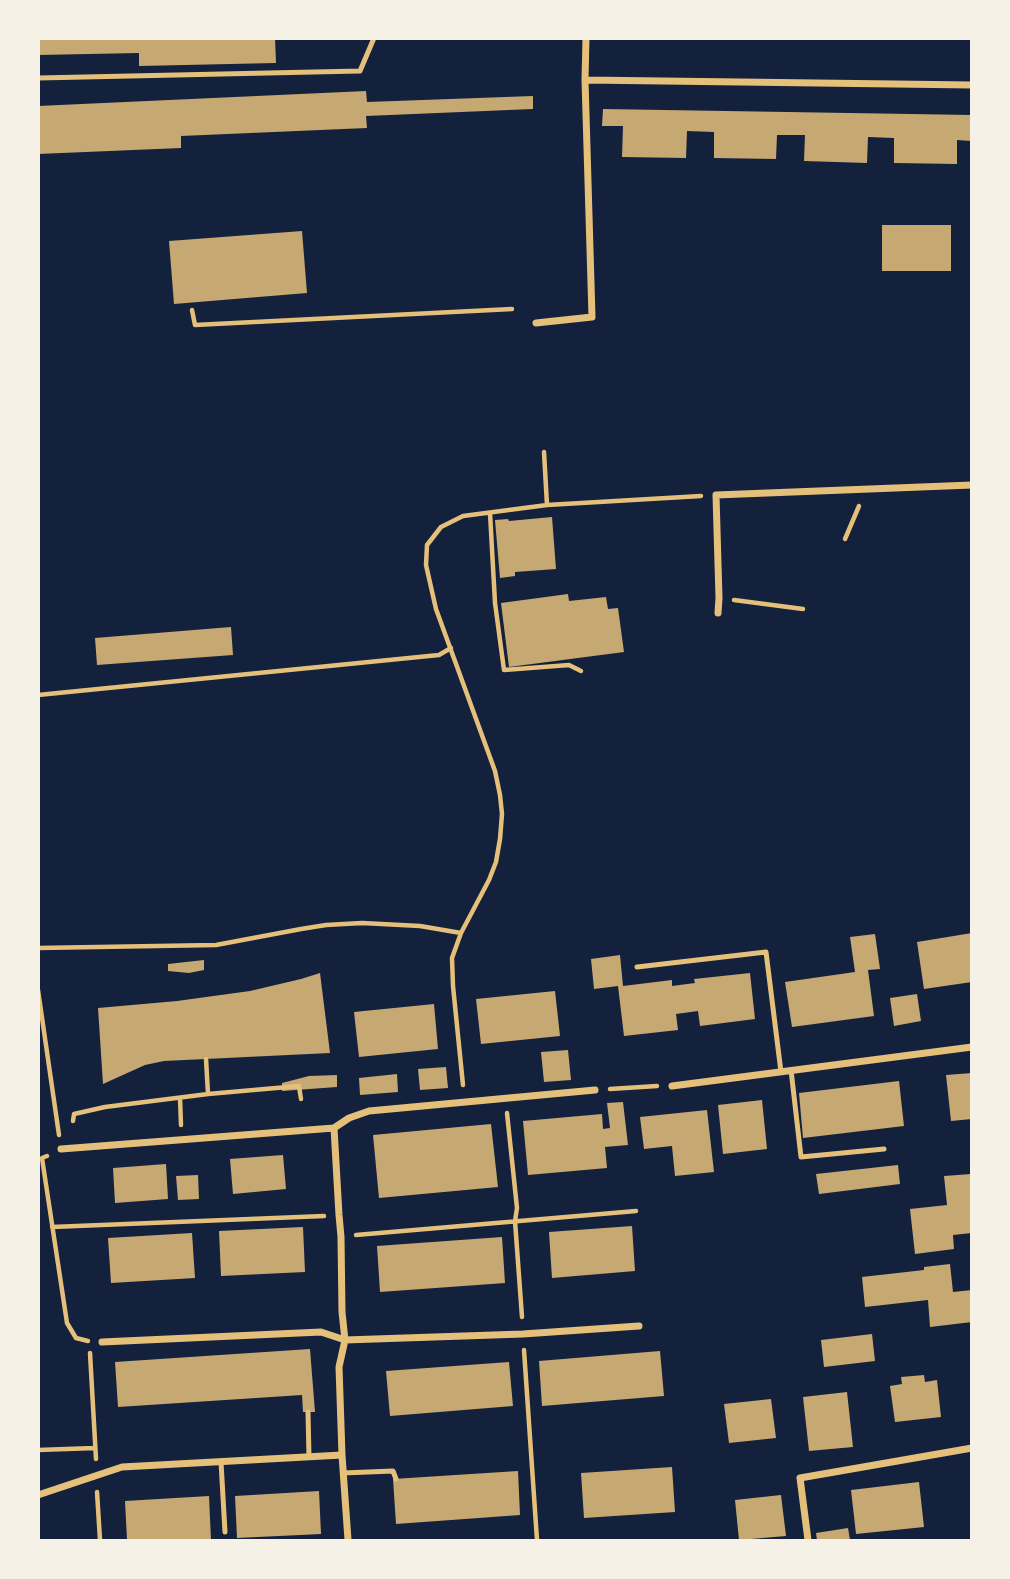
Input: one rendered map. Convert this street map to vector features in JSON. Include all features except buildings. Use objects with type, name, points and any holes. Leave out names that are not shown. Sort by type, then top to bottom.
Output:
[{"type":"street","points":[[536,323],[592,317],[586,38]]},
{"type":"street","points":[[585,80],[971,85]]},
{"type":"street","points":[[718,613],[716,495],[971,485]]},
{"type":"street","points":[[672,1086],[971,1047]]},
{"type":"street","points":[[61,1149],[334,1128],[349,1118],[369,1111],[595,1090]]},
{"type":"street","points":[[334,1128],[345,1340],[339,1367],[348,1541]]},
{"type":"street","points":[[102,1342],[321,1332],[345,1340],[523,1334],[639,1326]]},
{"type":"street","points":[[808,1541],[800,1478],[971,1448]]},
{"type":"street","points":[[38,1495],[122,1467],[342,1455]]},
{"type":"lane","points":[[38,78],[360,71],[374,38]]},
{"type":"lane","points":[[637,967],[766,952],[781,1072]]},
{"type":"lane","points":[[791,1070],[801,1157],[884,1149]]},
{"type":"lane","points":[[308,1412],[309,1457]]},
{"type":"lane","points":[[221,1462],[225,1532]]},
{"type":"lane","points":[[343,1473],[393,1471],[396,1479]]},
{"type":"path","points":[[192,310],[195,325],[512,309]]},
{"type":"path","points":[[544,453],[547,505]]},
{"type":"path","points":[[845,539],[865,489]]},
{"type":"path","points":[[464,1103],[452,958],[461,933],[496,862],[502,814],[495,771],[436,609],[426,565],[427,545],[441,527],[463,516],[547,505],[716,495]]},
{"type":"path","points":[[490,513],[495,603],[504,670],[569,665],[581,671]]},
{"type":"path","points":[[719,598],[803,608]]},
{"type":"path","points":[[38,695],[439,655],[451,648]]},
{"type":"path","points":[[38,948],[216,945],[314,927],[362,923],[420,926],[461,933]]},
{"type":"path","points":[[38,990],[57,1121]]},
{"type":"path","points":[[206,1059],[208,1094]]},
{"type":"path","points":[[73,1121],[74,1114],[105,1107],[208,1094],[299,1086],[301,1099]]},
{"type":"path","points":[[595,1090],[672,1086]]},
{"type":"path","points":[[180,1098],[182,1140]]},
{"type":"path","points":[[38,1450],[95,1448],[89,1342],[76,1338],[67,1323],[42,1158]]},
{"type":"path","points":[[341,1237],[636,1211]]},
{"type":"path","points":[[52,1227],[339,1215]]},
{"type":"path","points":[[98,1506],[100,1541]]}]
